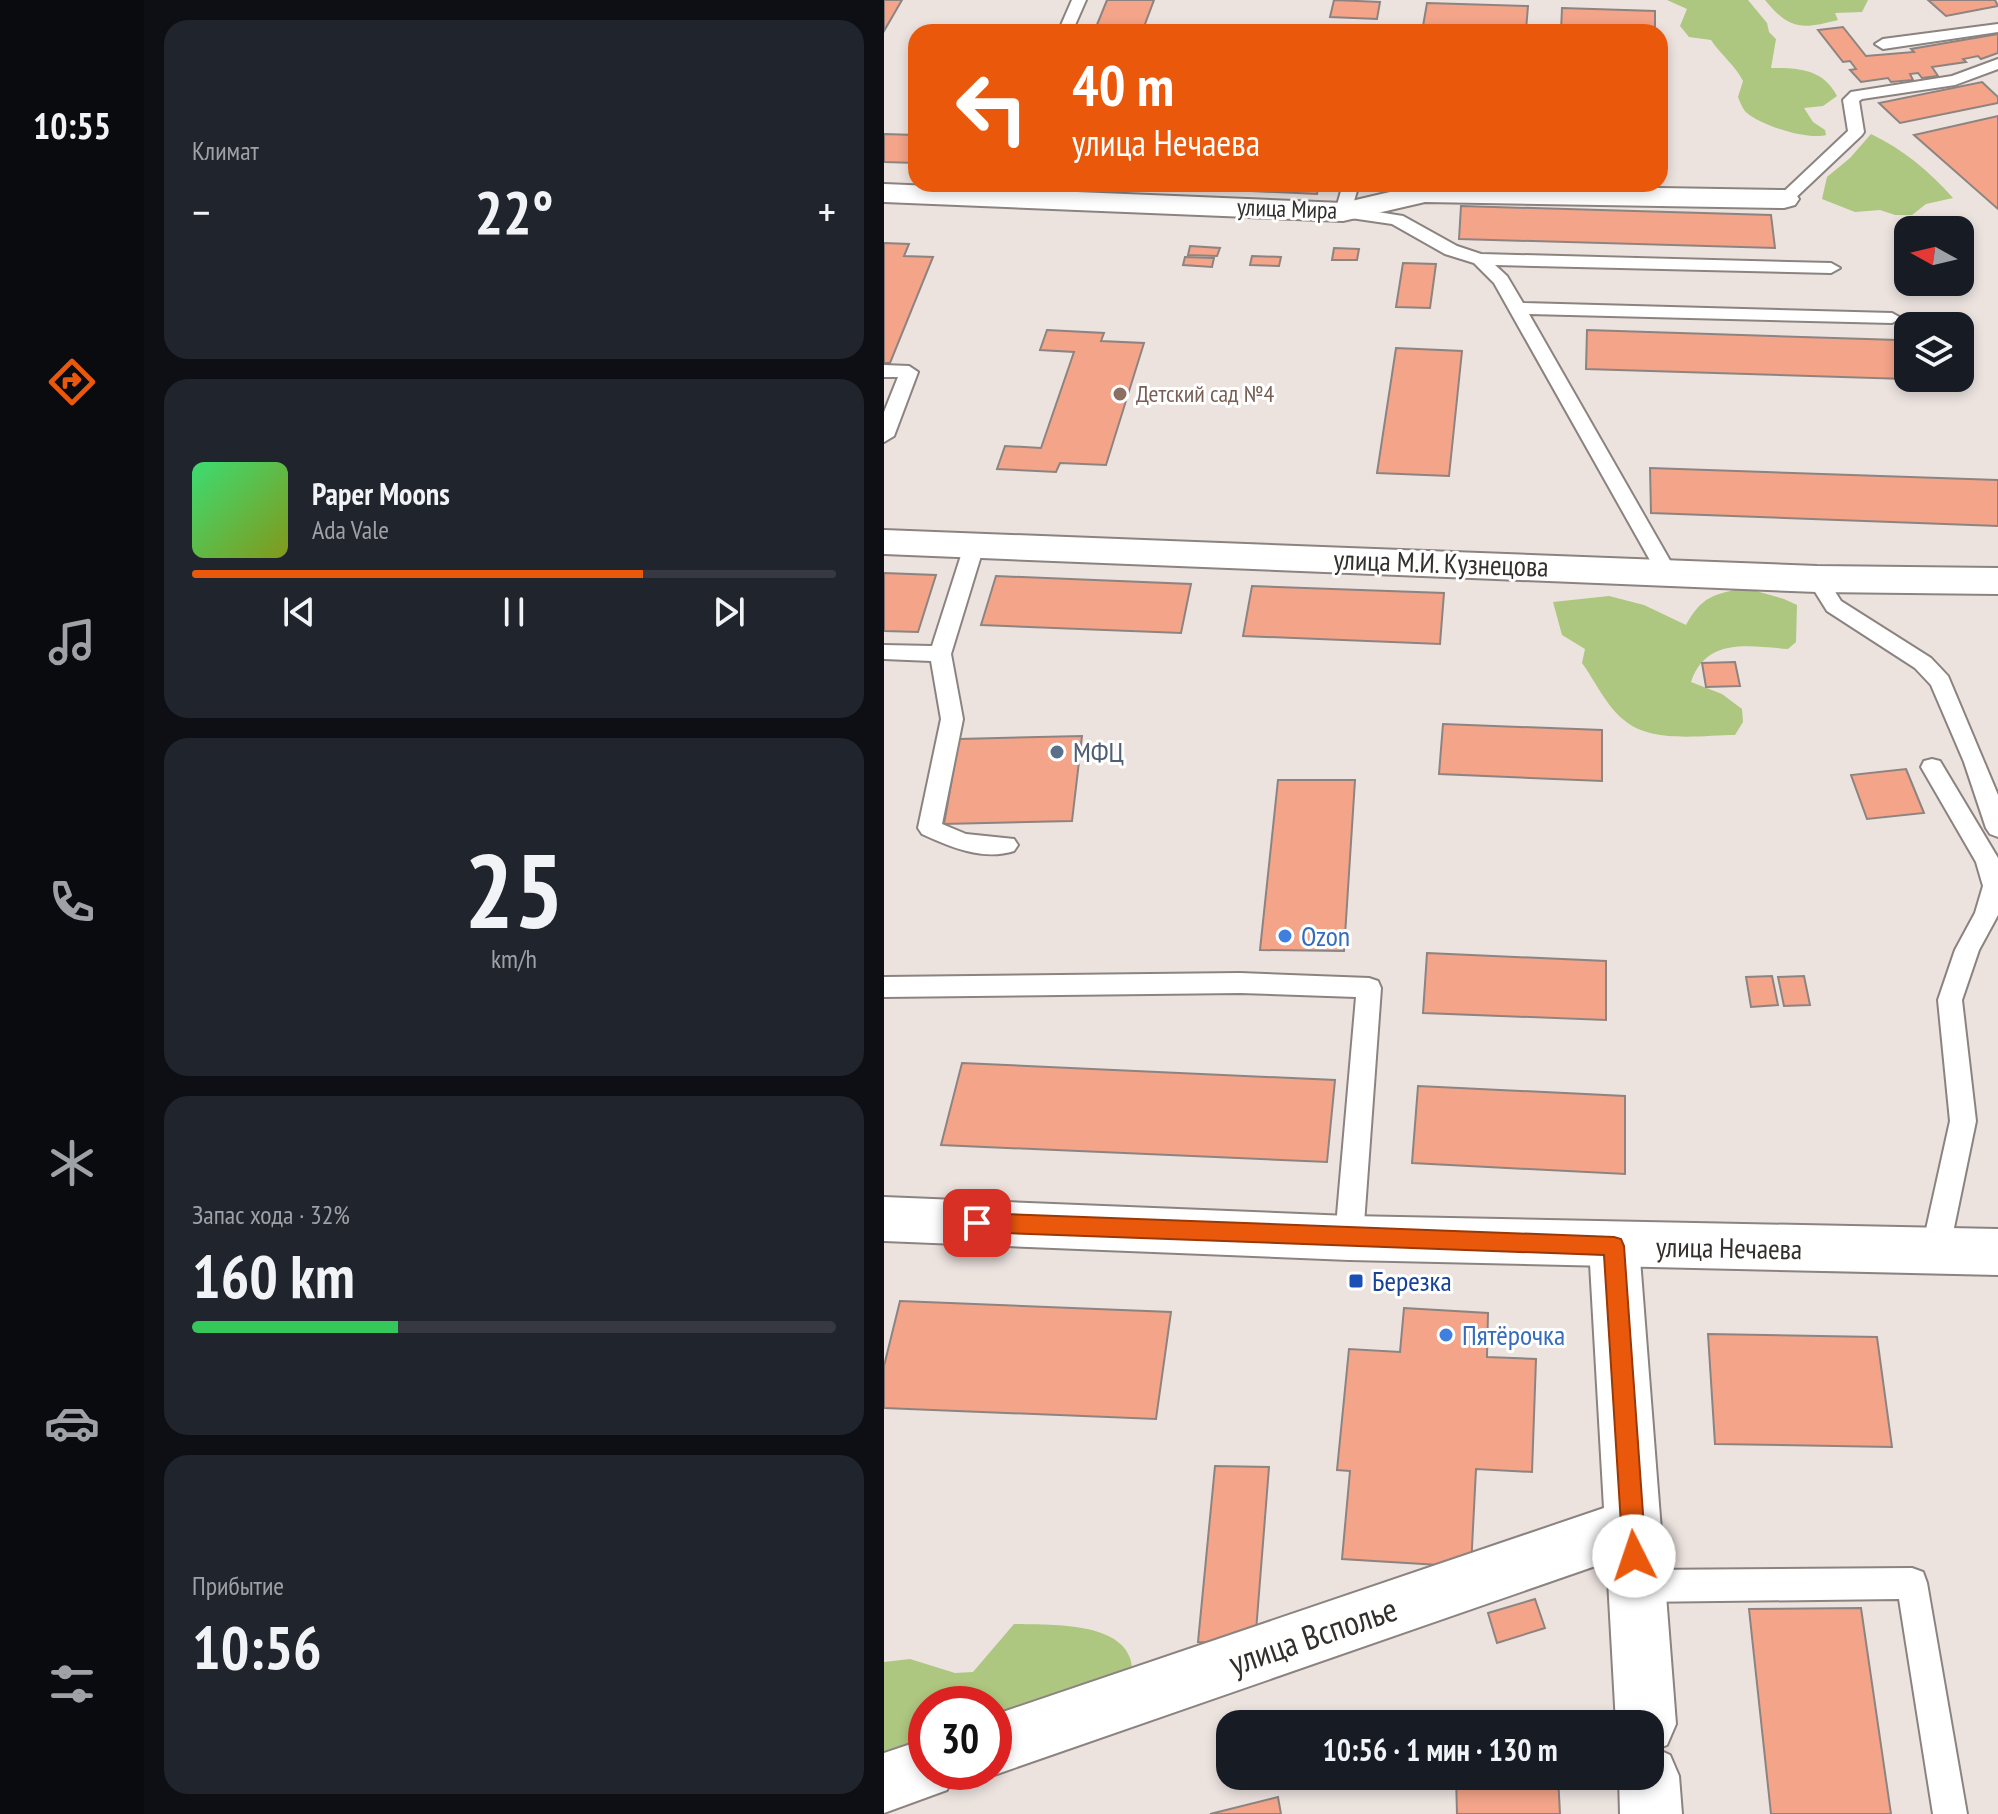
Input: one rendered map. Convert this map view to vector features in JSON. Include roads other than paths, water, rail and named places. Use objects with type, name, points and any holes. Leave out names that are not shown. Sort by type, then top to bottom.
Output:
[{"type":"street","name":"улица Мира","points":[[884,193],[1347,198],[1425,193],[1784,199]]},
{"type":"street","name":"улица М.И. Кузнецова","points":[[884,542],[1817,579],[1998,581]]},
{"type":"street","name":"улица Нечаева","points":[[884,1219],[1614,1246],[1998,1252]]},
{"type":"street","points":[[1614,1246],[1645,1710]]},
{"type":"street","name":"улица Всполье","points":[[1012,1739],[1632,1526]]},
{"type":"street","points":[[884,1783],[908,1775]]},
{"type":"street","points":[[1650,1790],[1651,1814]]},
{"type":"lane","points":[[1068,24],[1079,0]]},
{"type":"lane","points":[[1883,44],[1998,28]]},
{"type":"lane","points":[[1784,199],[1856,132],[1851,100],[1857,95],[1955,80],[1998,64]]},
{"type":"lane","points":[[1347,198],[1397,220],[1451,250],[1480,259],[1831,268]]},
{"type":"lane","points":[[1480,259],[1501,280],[1666,571]]},
{"type":"lane","points":[[1516,308],[1892,318]]},
{"type":"lane","points":[[884,371],[909,372],[884,436]]},
{"type":"lane","points":[[974,546],[940,654],[952,719],[930,828],[963,843],[1006,845]]},
{"type":"lane","points":[[1817,579],[1834,606],[1923,663],[1940,681],[1975,762],[1998,828]]},
{"type":"lane","points":[[884,652],[940,654]]},
{"type":"lane","points":[[1932,767],[1997,881],[1987,913],[1967,950],[1950,1000],[1963,1121],[1935,1252]]},
{"type":"lane","points":[[884,987],[1240,983],[1369,988],[1349,1238]]},
{"type":"lane","points":[[1637,1586],[1912,1583],[1950,1814]]},
{"type":"place","name":"Детский сад №4","points":[[1120,394]]},
{"type":"place","name":"МФЦ","points":[[1057,752]]},
{"type":"place","name":"Ozon","points":[[1285,936]]},
{"type":"place","name":"Березка","points":[[1356,1281]]},
{"type":"place","name":"Пятёрочка","points":[[1446,1335]]}]
